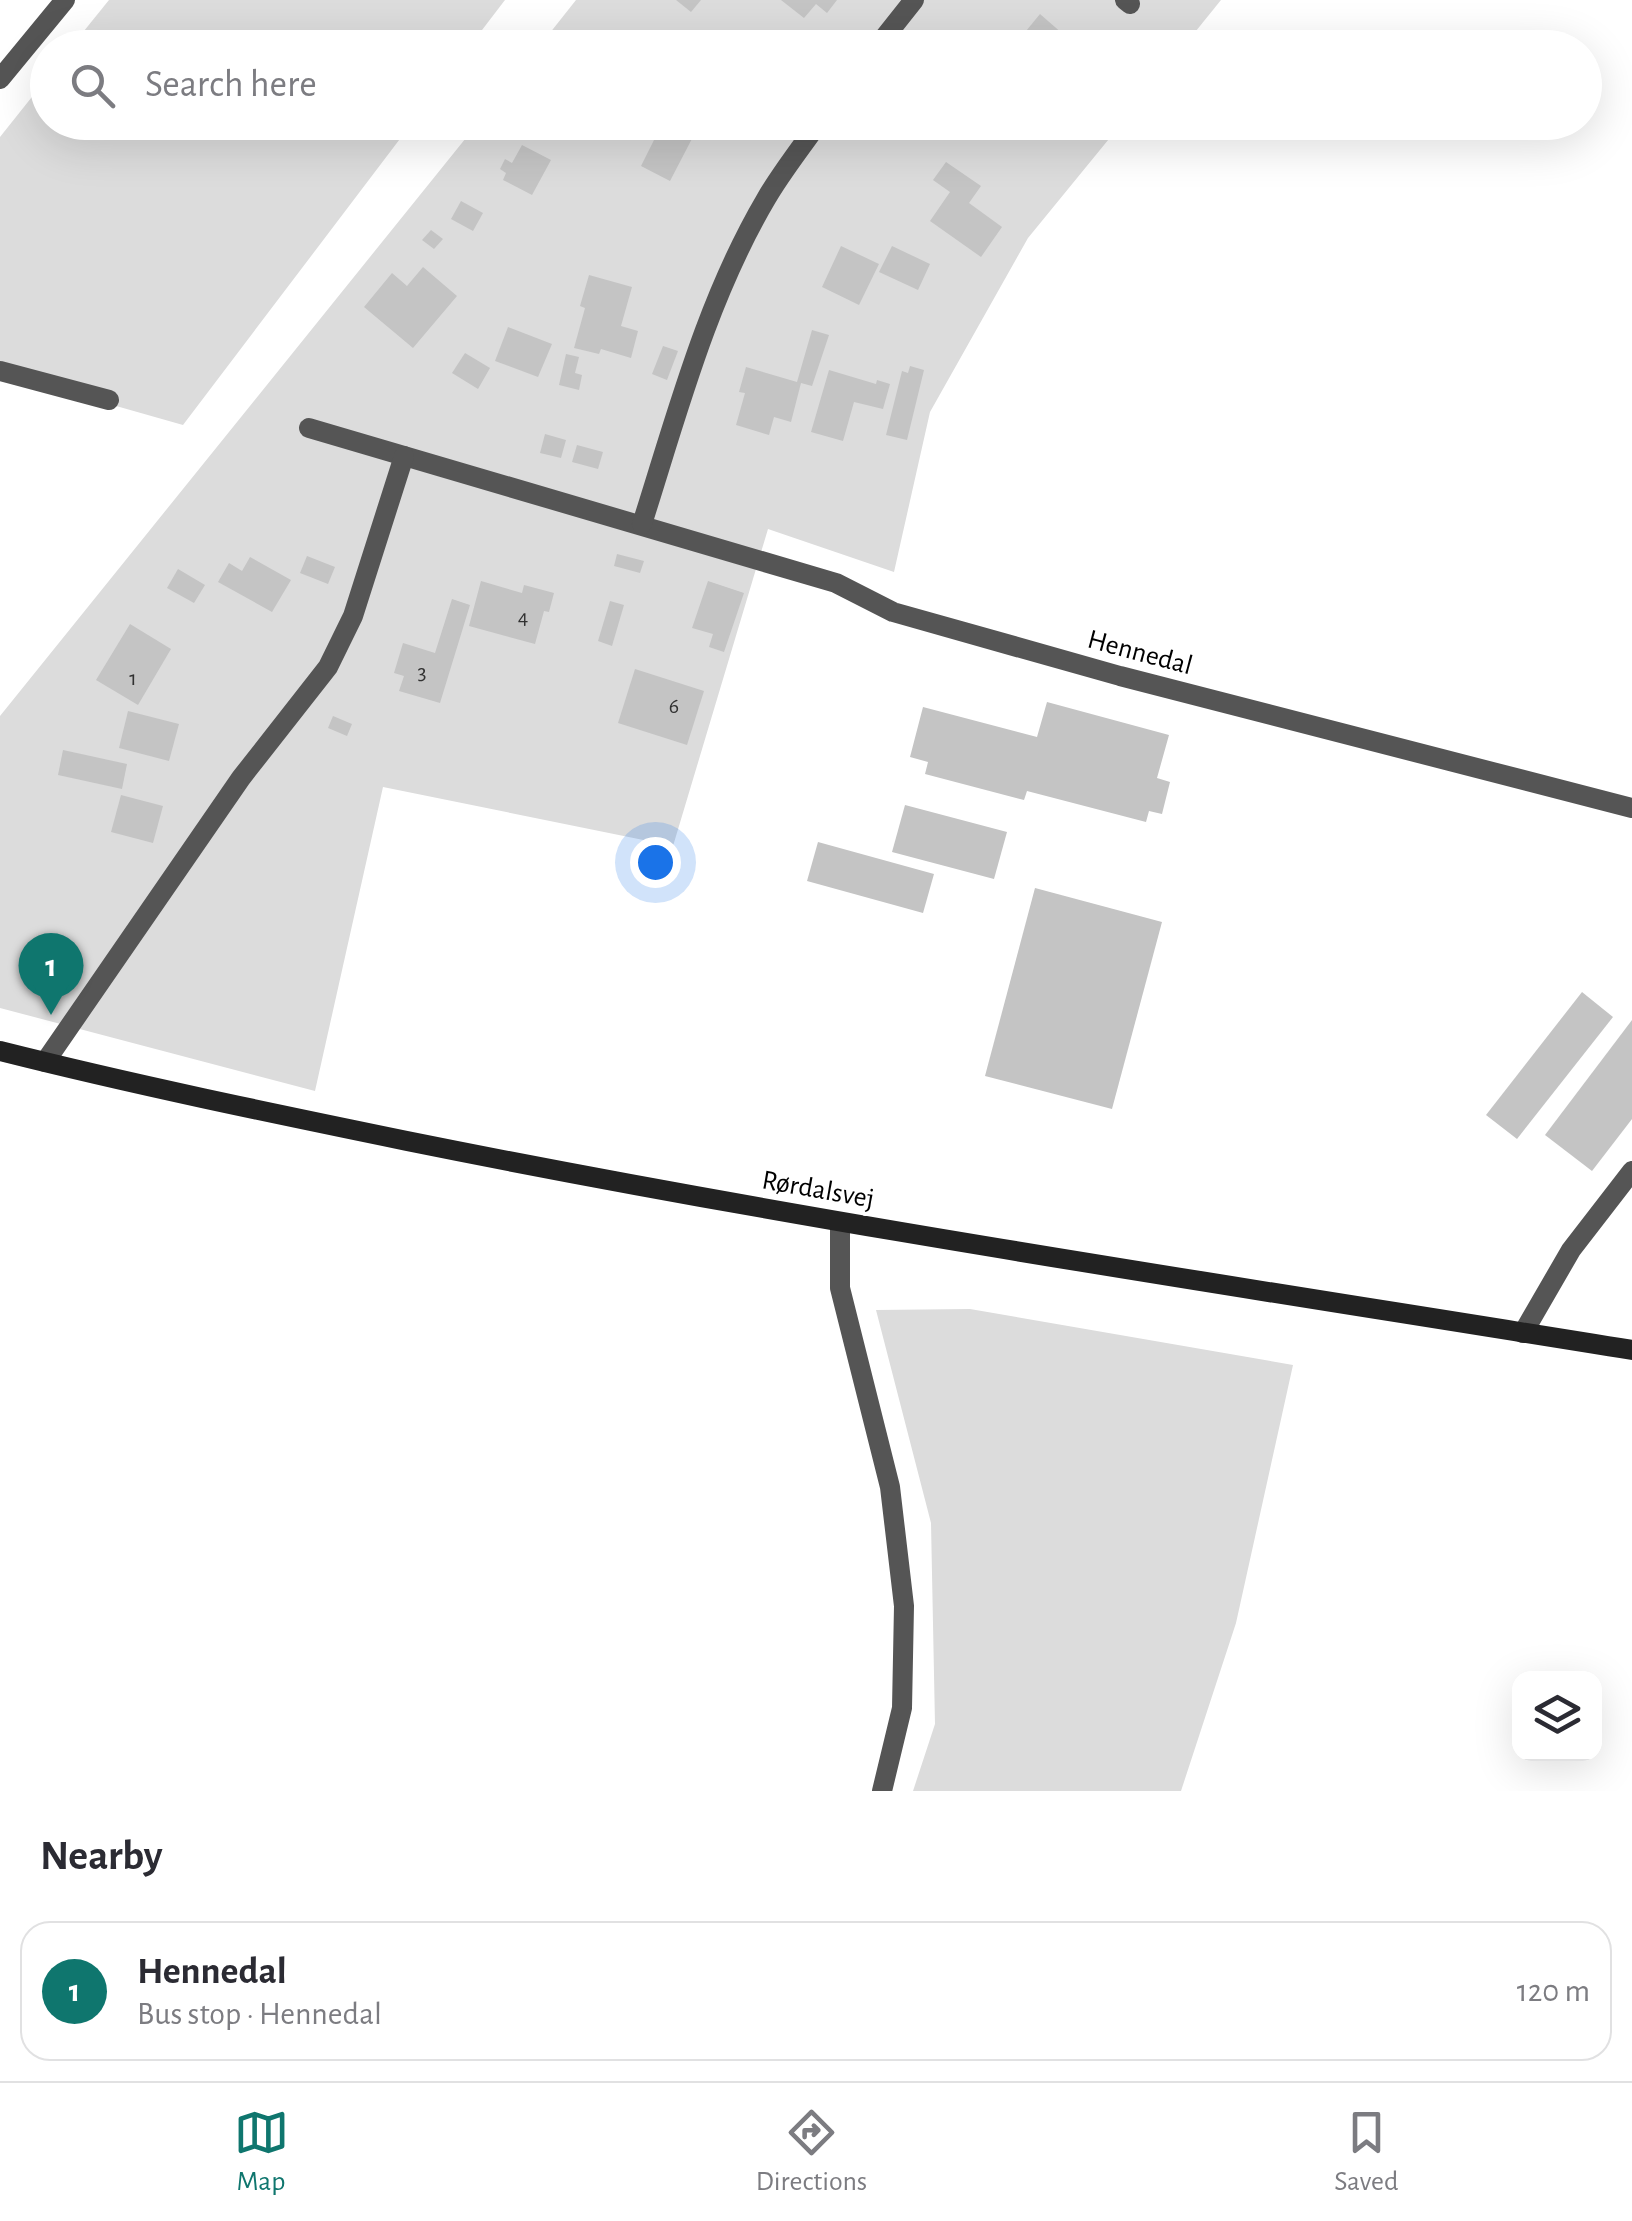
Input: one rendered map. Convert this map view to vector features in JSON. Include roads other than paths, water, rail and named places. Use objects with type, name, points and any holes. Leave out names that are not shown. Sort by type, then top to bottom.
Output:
[{"type":"street","points":[[40,30],[65,0]]},
{"type":"street","points":[[890,30],[914,0]]},
{"type":"street","points":[[0,79],[30,43]]},
{"type":"street","points":[[642,524],[695,357],[725,280],[766,198],[806,140]]},
{"type":"street","points":[[0,371],[109,400]]},
{"type":"street","name":"Hennedal","points":[[309,428],[836,582],[894,612],[1120,676],[1632,808]]},
{"type":"street","points":[[45,1062],[241,778],[328,668],[352,616],[404,456]]},
{"type":"street","name":"Rørdalsvej","points":[[0,1051],[237,1106],[533,1166],[1110,1269],[1632,1350]]},
{"type":"street","points":[[1523,1332],[1571,1250],[1632,1171]]},
{"type":"street","points":[[840,1222],[840,1288],[890,1486],[904,1606],[902,1708],[882,1791]]},
{"type":"place","name":"Hennedal","points":[[51,1015]]}]
